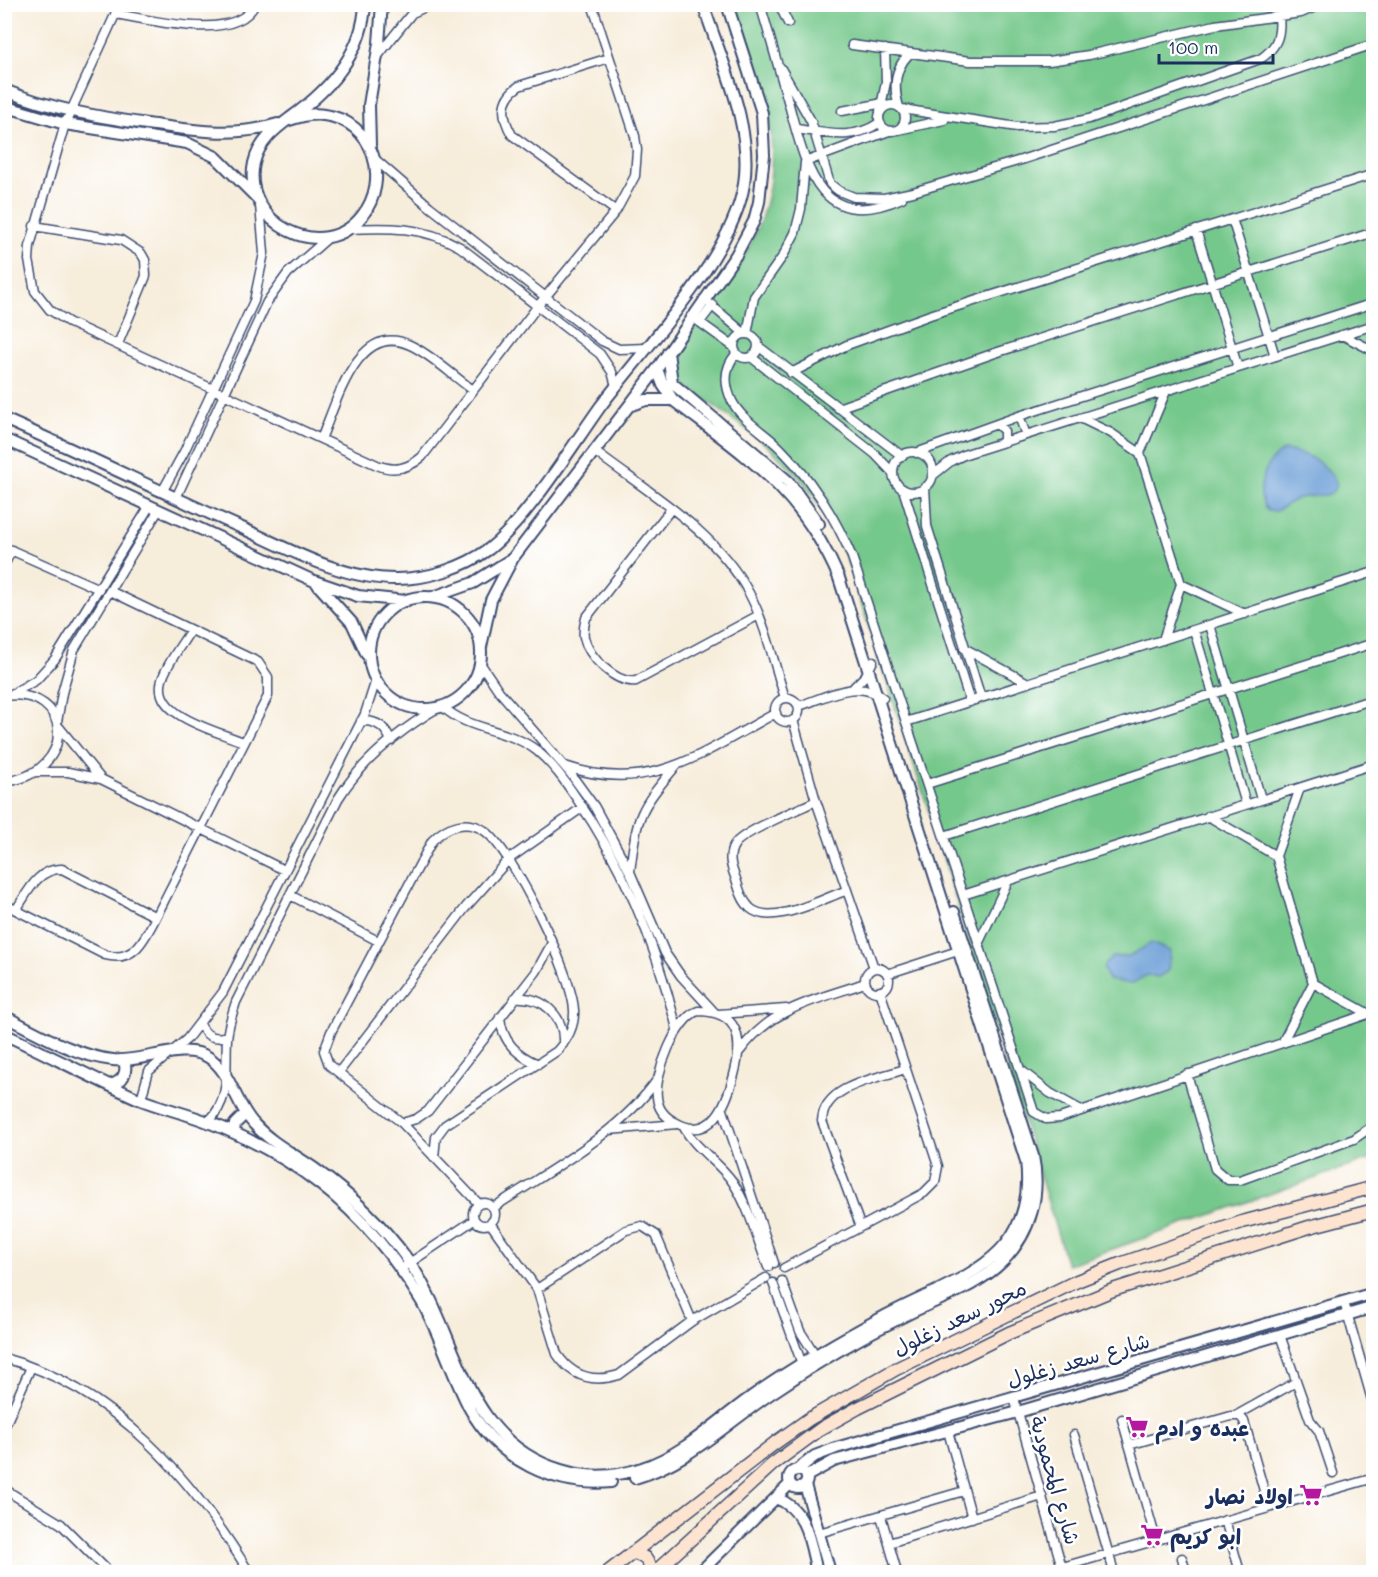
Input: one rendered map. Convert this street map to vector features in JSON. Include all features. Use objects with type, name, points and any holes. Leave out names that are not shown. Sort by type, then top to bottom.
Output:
[{"type":"main road","name":"محور سعد زغلول","points":[[608,1572],[775,1443],[847,1396],[1077,1281],[1188,1241],[1287,1209],[1374,1187]]},
{"type":"main road","name":"محور سعد زغلول","points":[[655,1572],[773,1464],[822,1428],[959,1357],[1113,1290],[1309,1227],[1374,1210]]},
{"type":"main road","points":[[1188,1241],[1186,1248],[1188,1255],[1200,1262]]},
{"type":"main road","points":[[633,1552],[649,1561],[655,1572]]},
{"type":"street","points":[[120,4],[70,111],[34,226],[29,260],[35,291],[57,316],[224,396],[384,468],[404,467],[422,457],[537,307],[616,211],[635,176],[637,150],[592,4]]},
{"type":"street","points":[[115,14],[211,28],[239,20],[255,4]]},
{"type":"street","points":[[162,492],[212,390],[259,285],[264,253],[258,201],[253,180],[254,163],[260,147],[269,134],[321,92],[344,66],[358,42],[366,4]]},
{"type":"street","points":[[176,498],[250,336],[276,287],[288,273],[329,237],[347,229],[360,219],[369,207],[378,176],[370,146],[369,105],[377,57],[382,4]]},
{"type":"street","points":[[377,57],[412,13],[432,4]]},
{"type":"street","points":[[4,419],[162,492],[339,569],[377,578],[397,579],[434,574],[487,550],[511,528],[616,386],[678,308],[732,226],[744,184],[745,139],[703,4]]},
{"type":"street","points":[[208,1122],[223,1101],[227,1036],[239,994],[344,790],[364,766],[391,741],[465,692],[475,679],[491,600],[513,558],[668,352],[696,319],[747,236],[759,202],[762,178],[762,113],[727,4]]},
{"type":"street","points":[[760,4],[780,67],[805,162],[821,190],[845,206],[862,208],[879,206],[913,192],[1157,116],[1374,44]]},
{"type":"street","points":[[779,4],[788,23]]},
{"type":"street","points":[[852,45],[909,54],[988,62],[1049,61],[1089,55],[1226,23],[1301,13],[1322,4]]},
{"type":"street","points":[[842,111],[887,105],[950,118],[1029,127],[1089,119],[1260,59],[1275,46],[1279,37],[1279,16]]},
{"type":"street","points":[[796,129],[850,136],[867,131],[879,123],[887,71],[885,49]]},
{"type":"street","points":[[894,130],[905,118],[895,80],[901,63],[909,54]]},
{"type":"street","points":[[609,58],[519,86],[508,94],[504,102],[505,117],[512,135],[616,211]]},
{"type":"street","points":[[780,67],[814,132],[830,184],[844,194],[869,198],[913,192]]},
{"type":"street","points":[[4,90],[70,111],[214,133],[250,131],[307,114],[325,115],[343,120],[358,131],[370,146]]},
{"type":"street","points":[[4,106],[65,124],[187,143],[216,157],[258,201],[269,218],[289,232],[313,238],[329,237]]},
{"type":"street","points":[[805,162],[894,130],[950,118]]},
{"type":"street","points":[[879,123],[894,130]]},
{"type":"street","points":[[375,160],[607,345],[625,350],[647,348]]},
{"type":"street","points":[[746,334],[754,297],[783,256],[795,233],[801,209],[805,162]]},
{"type":"street","points":[[791,373],[822,356],[874,334],[1081,265],[1374,174]]},
{"type":"street","points":[[1232,219],[1275,356]]},
{"type":"street","points":[[34,226],[121,240],[129,243],[141,253],[145,260],[146,276],[118,344]]},
{"type":"street","points":[[347,229],[394,227],[435,235],[459,247],[600,354],[609,365],[616,386]]},
{"type":"street","points":[[1196,230],[1238,368]]},
{"type":"street","points":[[838,408],[1212,282],[1374,232]]},
{"type":"street","points":[[708,302],[746,334],[754,337],[758,346],[791,373],[902,456]]},
{"type":"street","points":[[893,473],[895,463],[902,456],[1019,416],[1374,303]]},
{"type":"street","points":[[678,308],[696,319],[743,358],[751,357],[875,454],[893,473],[896,483],[903,489],[912,492],[925,487]]},
{"type":"street","points":[[981,698],[927,526],[925,487],[932,476],[956,458],[1374,325]]},
{"type":"street","points":[[746,334],[736,339],[735,351],[727,368],[727,384],[731,399],[740,413],[777,445],[805,476],[838,527],[852,556],[963,895],[980,940],[1031,1106],[1040,1117],[1053,1120],[1371,1013]]},
{"type":"street","points":[[1342,335],[1374,351]]},
{"type":"street","points":[[321,439],[356,360],[376,344],[394,340],[411,345],[473,390]]},
{"type":"street","points":[[751,357],[758,346]]},
{"type":"street","points":[[4,1016],[90,1055],[124,1060],[187,1051],[201,1053],[214,1061],[226,1075],[245,1114],[272,1140],[356,1200],[430,1300],[477,1404],[494,1429],[515,1449],[545,1465],[570,1473],[617,1474],[660,1462],[817,1358],[983,1267],[1006,1244],[1022,1215],[1028,1183],[1026,1161],[963,950],[871,665],[839,578],[824,544],[774,473],[677,388],[670,375],[668,352]]},
{"type":"street","points":[[657,369],[663,386],[673,400],[774,473]]},
{"type":"street","points":[[1140,453],[1167,391]]},
{"type":"street","points":[[629,406],[646,400],[673,400]]},
{"type":"street","points":[[1019,416],[1026,435]]},
{"type":"street","points":[[1080,418],[1111,433],[1140,453],[1180,584],[1163,640]]},
{"type":"street","points":[[997,424],[1004,431],[1004,442]]},
{"type":"street","points":[[4,439],[314,581],[358,596],[406,601],[430,598],[473,583],[513,558]]},
{"type":"street","points":[[594,451],[707,538],[723,555],[750,594],[759,615],[785,698]]},
{"type":"street","points":[[916,453],[929,461],[932,476]]},
{"type":"street","points":[[903,489],[970,702]]},
{"type":"street","points":[[8,696],[28,686],[49,667],[154,509]]},
{"type":"street","points":[[5,782],[33,772],[47,762],[57,747],[62,693],[74,650],[110,591],[154,509]]},
{"type":"street","points":[[670,509],[586,618],[584,637],[592,654],[618,679],[636,681],[759,615]]},
{"type":"street","points":[[4,565],[8,549],[99,589]]},
{"type":"street","points":[[906,723],[1374,572]]},
{"type":"street","points":[[314,581],[352,623],[376,680],[388,694],[404,705],[421,709],[441,707],[461,721],[504,733],[530,746],[557,770],[583,807],[627,885],[660,969],[677,1029]]},
{"type":"street","points":[[1180,584],[1245,614]]},
{"type":"street","points":[[4,904],[105,955],[121,957],[136,950],[156,917],[268,696],[268,678],[264,669],[250,657],[190,631],[110,591]]},
{"type":"street","points":[[430,598],[447,602],[467,616],[476,630],[481,647]]},
{"type":"street","points":[[369,661],[372,636],[380,621],[391,609],[406,601]]},
{"type":"street","points":[[1210,625],[1242,741],[1261,799]]},
{"type":"street","points":[[1194,630],[1246,804]]},
{"type":"street","points":[[190,631],[164,674],[160,691],[162,699],[173,712],[243,742]]},
{"type":"street","points":[[927,784],[1374,644]]},
{"type":"street","points":[[964,648],[1028,683]]},
{"type":"street","points":[[480,663],[499,690],[565,766],[604,823],[630,872],[670,961],[717,1013],[735,1028],[740,1052]]},
{"type":"street","points":[[854,688],[871,665]]},
{"type":"street","points":[[141,1099],[149,1071],[200,1024],[223,993],[361,721],[372,697],[376,680]]},
{"type":"street","points":[[799,706],[854,688],[879,694]]},
{"type":"street","points":[[8,696],[43,704],[101,779]]},
{"type":"street","points":[[785,698],[795,701],[799,706],[798,716],[793,720],[783,721],[776,713],[776,705],[785,698]]},
{"type":"street","points":[[944,836],[1374,699]]},
{"type":"street","points":[[565,766],[583,772],[621,778],[649,774],[677,766],[776,713]]},
{"type":"street","points":[[793,720],[845,891],[874,968]]},
{"type":"street","points":[[361,721],[378,724],[388,733],[391,741]]},
{"type":"street","points":[[963,895],[1374,764]]},
{"type":"street","points":[[630,872],[635,827],[646,801],[677,766]]},
{"type":"street","points":[[33,772],[68,772],[101,779],[284,870]]},
{"type":"street","points":[[1282,1043],[1313,983],[1276,856],[1300,788]]},
{"type":"street","points":[[816,801],[740,838],[731,852],[732,869],[745,902],[753,910],[765,915],[777,915],[845,891]]},
{"type":"street","points":[[339,1072],[466,907],[509,859],[583,807]]},
{"type":"street","points":[[1208,816],[1276,856]]},
{"type":"street","points":[[434,1157],[436,1137],[445,1125],[563,1045],[570,1032],[574,1011],[572,997],[552,942],[509,859],[492,837],[474,826],[464,824],[445,829],[427,849],[326,1043],[325,1059],[402,1122],[434,1157],[479,1204],[488,1204],[493,1208],[494,1218],[490,1223],[480,1224],[474,1220],[473,1211],[479,1204]]},
{"type":"street","points":[[16,909],[37,879],[48,871],[57,869],[72,872],[156,917]]},
{"type":"street","points":[[980,940],[1008,881]]},
{"type":"street","points":[[290,894],[378,941]]},
{"type":"street","points":[[402,1122],[416,1119],[428,1111],[536,972],[552,942]]},
{"type":"street","points":[[887,974],[963,950]]},
{"type":"street","points":[[865,983],[867,972],[874,968],[881,968],[887,974],[888,984],[880,991]]},
{"type":"street","points":[[865,983],[870,989],[880,991]]},
{"type":"street","points":[[803,1367],[769,1280],[771,1265],[723,1110],[740,1052],[761,1026],[789,1009],[865,983]]},
{"type":"street","points":[[1313,983],[1371,1013]]},
{"type":"street","points":[[771,1265],[784,1268],[860,1225],[924,1193],[936,1182],[938,1166],[880,991]]},
{"type":"street","points":[[515,998],[534,1000],[551,1010],[561,1026],[563,1045]]},
{"type":"street","points":[[771,1265],[734,1183],[693,1142],[681,1125],[664,1115],[658,1105],[657,1088],[677,1029],[690,1014],[698,1011],[717,1013],[789,1009]]},
{"type":"street","points":[[500,1017],[504,1035],[510,1046],[525,1058],[538,1064]]},
{"type":"street","points":[[200,1024],[209,1035],[220,1038],[227,1036]]},
{"type":"street","points":[[4,1034],[141,1099],[208,1122],[284,1159],[349,1208],[405,1266]]},
{"type":"street","points":[[110,1085],[123,1078],[126,1070],[124,1060]]},
{"type":"street","points":[[860,1225],[822,1121],[823,1111],[834,1095],[905,1069]]},
{"type":"street","points":[[1022,1071],[1050,1093],[1081,1110]]},
{"type":"street","points":[[1187,1074],[1213,1163],[1218,1174],[1228,1180],[1240,1180],[1345,1143],[1374,1125]]},
{"type":"street","points":[[493,1208],[609,1130],[637,1105],[660,1075]]},
{"type":"street","points":[[609,1130],[705,1124],[723,1110]]},
{"type":"street","points":[[234,1133],[235,1124],[245,1114]]},
{"type":"street","points":[[405,1266],[474,1220]]},
{"type":"street","points":[[490,1223],[537,1289],[557,1354],[563,1364],[581,1377],[607,1378],[619,1375],[692,1321],[769,1280],[782,1281]]},
{"type":"street","points":[[537,1289],[631,1227],[642,1226],[656,1235],[692,1321]]},
{"type":"street","points":[[784,1268],[785,1276],[782,1281],[800,1331],[817,1358]]},
{"type":"street","name":"شارع سعد زغلول","points":[[797,1470],[822,1453],[1374,1293]]},
{"type":"street","points":[[1344,1302],[1374,1407]]},
{"type":"street","name":"شارع سعد زغلول","points":[[806,1481],[826,1464],[1018,1412],[1374,1307]]},
{"type":"street","points":[[1280,1335],[1310,1420],[1319,1431],[1333,1473]]},
{"type":"street","points":[[4,1358],[31,1367],[95,1399],[151,1443],[192,1490],[249,1572]]},
{"type":"street","points":[[4,1428],[31,1367]]},
{"type":"street","points":[[1129,1445],[1237,1415],[1296,1382]]},
{"type":"street","name":"شارع المحمودية","points":[[1014,1398],[1063,1570]]},
{"type":"street","points":[[1237,1415],[1244,1421],[1269,1508]]},
{"type":"street","points":[[1122,1419],[1156,1540]]},
{"type":"street","points":[[948,1431],[972,1518]]},
{"type":"street","points":[[1074,1435],[1114,1572]]},
{"type":"street","points":[[858,1442],[861,1454]]},
{"type":"street","points":[[700,1572],[790,1484],[790,1475],[797,1470],[803,1471],[830,1572]]},
{"type":"street","points":[[1045,1572],[1063,1570],[1108,1554],[1374,1478]]},
{"type":"street","points":[[790,1484],[797,1489],[806,1481]]},
{"type":"street","points":[[4,1489],[61,1524],[110,1572]]},
{"type":"street","points":[[819,1533],[964,1491]]},
{"type":"street","points":[[889,1544],[1042,1496]]},
{"type":"street","points":[[776,1498],[792,1507],[803,1521],[818,1572]]},
{"type":"street","points":[[881,1516],[897,1572]]},
{"type":"street","points":[[1225,1520],[1240,1572]]},
{"type":"street","points":[[1182,1558],[1186,1572]]},
{"type":"green space","points":[[735,5],[1373,5],[1373,1158],[1067,1265],[935,830],[846,557],[815,499],[790,467],[748,430],[687,387],[681,378],[678,350],[739,266],[764,210],[770,179],[771,144],[765,93]]},
{"type":"water","points":[[1285,450],[1316,460],[1328,470],[1337,484],[1331,494],[1298,498],[1276,511],[1268,511],[1261,495],[1263,477],[1272,461]]},
{"type":"water","points":[[1151,943],[1170,951],[1168,971],[1158,977],[1147,975],[1131,984],[1108,980],[1103,967],[1112,957],[1130,956]]},
{"type":"place","name":"عبده و ادم","points":[[1137,1427]]},
{"type":"place","name":"اولاد نصار","points":[[1311,1495]]},
{"type":"place","name":"ابو كريم","points":[[1152,1535]]}]
